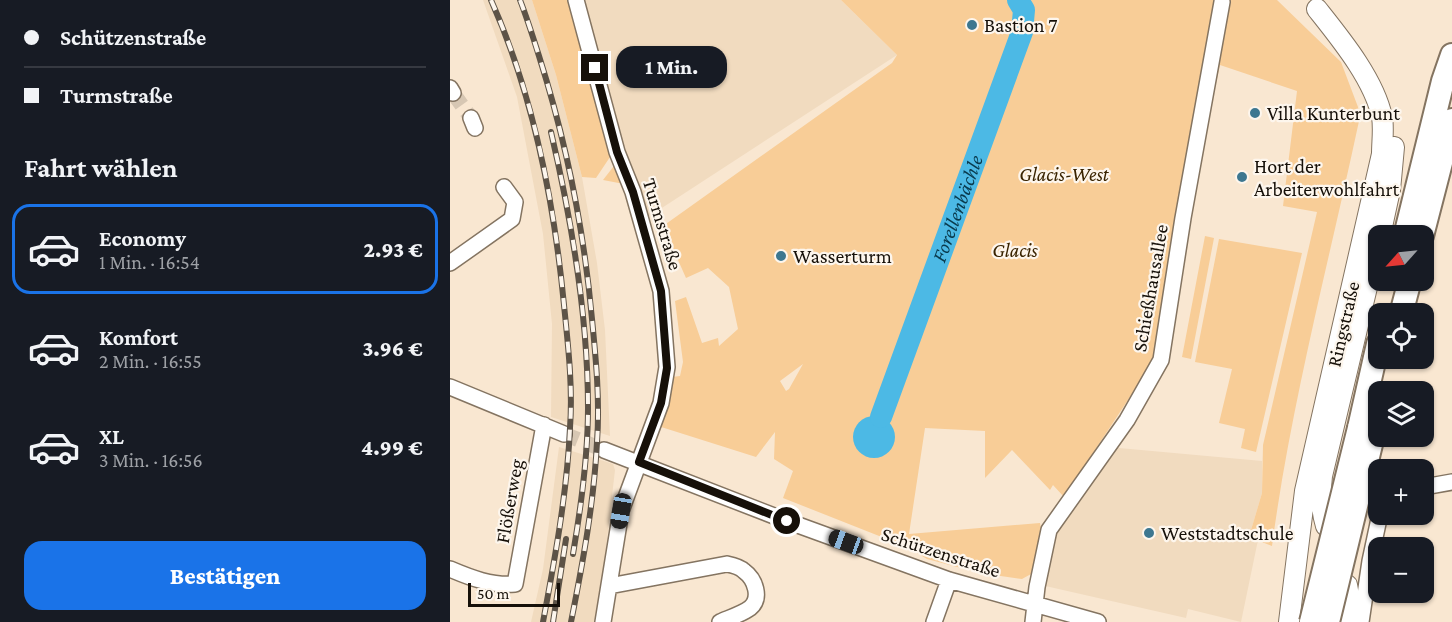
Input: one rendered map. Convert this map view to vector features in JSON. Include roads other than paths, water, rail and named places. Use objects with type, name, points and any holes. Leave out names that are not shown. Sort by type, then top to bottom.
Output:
[{"type":"highway","points":[[1408,225],[1443,81],[1452,55]]},
{"type":"highway","points":[[1425,225],[1452,120]]},
{"type":"highway","points":[[1311,622],[1368,431]]},
{"type":"highway","points":[[1328,622],[1368,433]]},
{"type":"main road","name":"Ringstraße","points":[[1312,5],[1368,64],[1389,107],[1394,130],[1394,158],[1382,225]]},
{"type":"main road","name":"Ringstraße","points":[[1289,622],[1305,491],[1382,154],[1382,116],[1372,91],[1354,58],[1312,5]]},
{"type":"main road","name":"Ringstraße","points":[[1326,526],[1320,495],[1322,476],[1368,284]]},
{"type":"main road","points":[[1347,585],[1350,602],[1347,622]]},
{"type":"street","name":"Turmstraße","points":[[576,0],[617,152],[633,192],[661,291],[667,368],[661,403],[621,511],[603,622]]},
{"type":"street","name":"Schießhausallee","points":[[1033,622],[1034,605],[1049,530],[1127,420],[1161,360],[1222,2]]},
{"type":"street","points":[[450,263],[512,219],[515,202],[504,187]]},
{"type":"street","points":[[450,387],[564,434]]},
{"type":"street","name":"Flößerweg","points":[[452,570],[486,583],[515,584],[544,425]]},
{"type":"street","name":"Schützenstraße","points":[[604,450],[787,521],[949,580],[1098,622]]},
{"type":"street","points":[[1434,485],[1452,482]]},
{"type":"street","points":[[1361,622],[1378,525]]},
{"type":"street","points":[[609,586],[727,564],[734,566],[745,571],[753,581],[757,591],[756,601],[750,608],[720,622]]},
{"type":"street","points":[[934,622],[949,580]]},
{"type":"water","points":[[874,416],[889,422],[895,437],[889,452],[874,458],[859,452],[853,437],[859,422]]},
{"type":"waterway","name":"Forellenbächle","points":[[881,417],[1022,32],[1024,10],[1018,0]]},
{"type":"tunnel","points":[[453,93],[471,118]]},
{"type":"tunnel","points":[[564,434],[604,450]]},
{"type":"railway","points":[[491,0],[519,74],[540,150],[560,266],[568,351],[571,413],[566,477],[543,622]]},
{"type":"railway","points":[[520,0],[549,88],[566,153],[584,252],[595,350],[598,411],[596,464],[580,577],[571,622]]},
{"type":"railway","points":[[551,132],[566,200],[577,269],[587,373],[588,426],[573,554]]},
{"type":"railway","points":[[553,622],[566,539]]},
{"type":"place","name":"Bastion 7","points":[[972,25]]},
{"type":"place","name":"Villa Kunterbunt","points":[[1255,113]]},
{"type":"place","name":"Hort der Arbeiterwohlfahrt","points":[[1242,177]]},
{"type":"place","name":"Wasserturm","points":[[781,256]]},
{"type":"place","name":"Weststadtschule","points":[[1149,533]]},
{"type":"park label","name":"Glacis-West","points":[[1064,174]]},
{"type":"park label","name":"Glacis","points":[[1015,250]]}]
